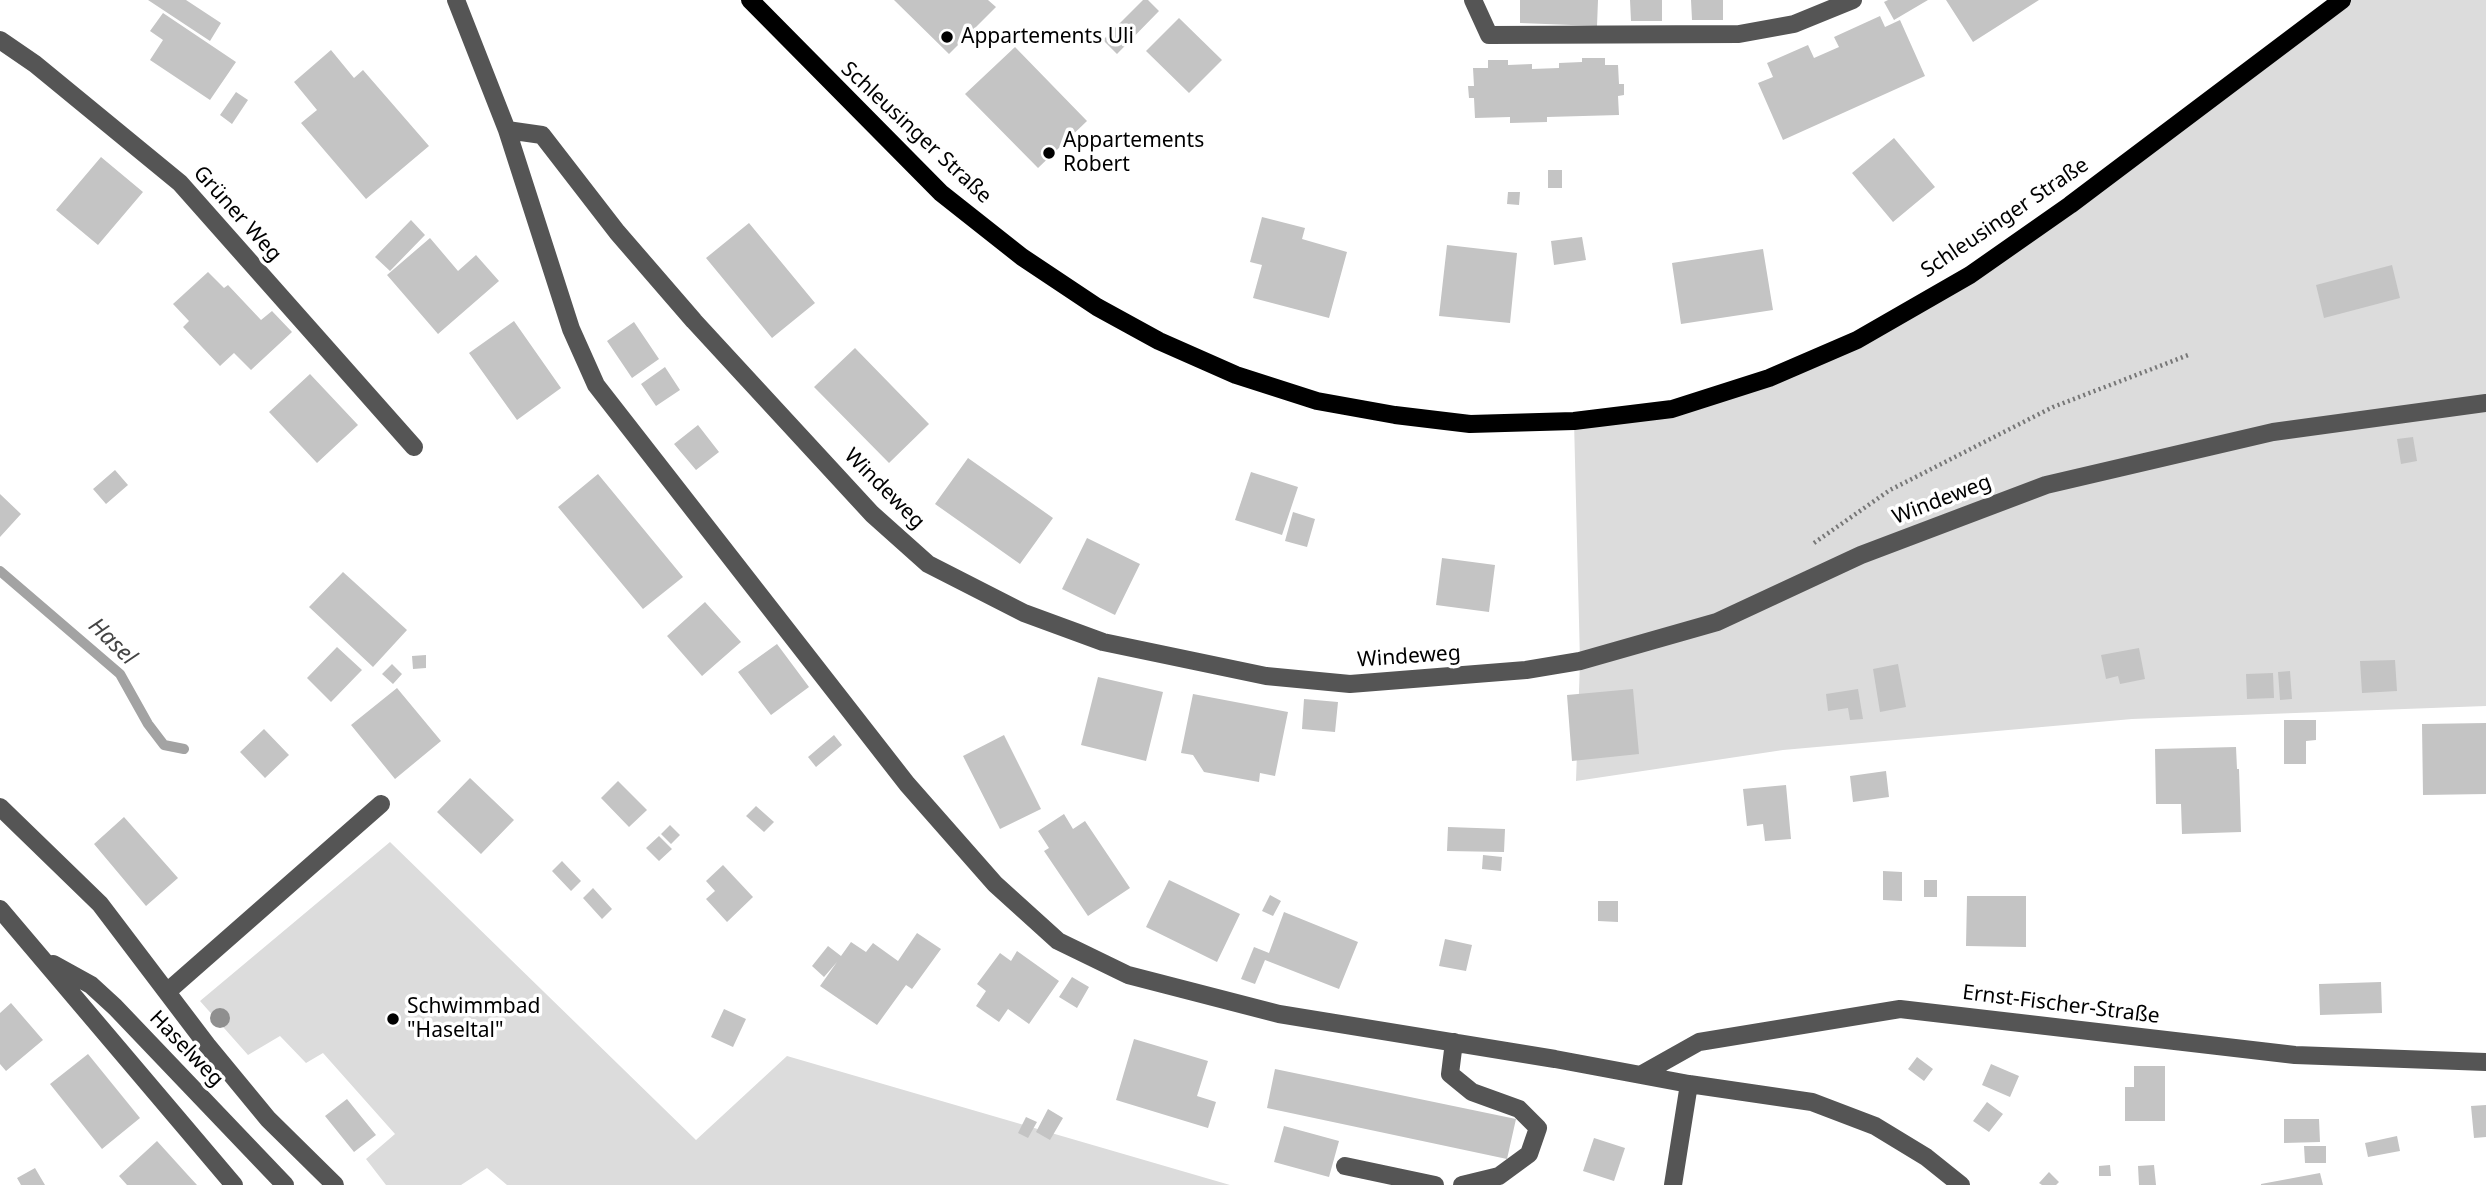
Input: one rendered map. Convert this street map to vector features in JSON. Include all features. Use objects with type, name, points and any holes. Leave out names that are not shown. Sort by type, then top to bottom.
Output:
[{"type":"main road","name":"Schleusinger Straße","points":[[750,0],[941,193],[1022,257],[1097,307],[1160,341],[1236,375],[1306,397],[1395,415],[1470,424],[1574,421],[1672,408],[1769,378],[1857,340],[1970,275],[2070,205],[2342,0]]},
{"type":"street","points":[[456,0],[506,130],[571,329],[596,385],[907,784],[995,884],[1058,941],[1128,975],[1279,1014],[1689,1084],[1812,1102],[1875,1126],[1926,1157],[1961,1185]]},
{"type":"street","points":[[1473,0],[1489,35],[1739,34],[1794,24],[1853,0]]},
{"type":"street","name":"Grüner Weg","points":[[0,40],[35,64],[180,183],[414,447]]},
{"type":"street","name":"Windeweg","points":[[506,130],[542,135],[617,232],[694,321],[872,514],[928,564],[1024,613],[1103,642],[1266,676],[1350,684],[1526,670],[1580,661],[1717,622],[1861,555],[2046,485],[2273,432],[2486,403]]},
{"type":"street","name":"Haselweg","points":[[168,991],[381,804]]},
{"type":"street","name":"Haselweg","points":[[0,807],[100,904],[207,1045],[268,1119],[332,1184]]},
{"type":"street","name":"Haselweg","points":[[0,909],[234,1185]]},
{"type":"street","name":"Haselweg","points":[[44,959],[91,985],[115,1007],[285,1185]]},
{"type":"street","name":"Ernst-Fischer-Straße","points":[[1642,1074],[1699,1042],[1900,1009],[2295,1055],[2486,1062]]},
{"type":"street","points":[[1454,1042],[1450,1074],[1472,1092],[1519,1109],[1538,1128],[1529,1154],[1499,1176],[1462,1185]]},
{"type":"street","points":[[1673,1185],[1689,1084]]},
{"type":"street","points":[[1345,1166],[1434,1185]]},
{"type":"path","points":[[1805,549],[1891,490],[2053,407],[2191,354]]},
{"type":"shaded area","points":[[2342,0],[2486,0],[2486,706],[2132,719],[1783,750],[1576,781],[1580,661],[1574,421],[1672,408],[1769,378],[1970,275]]},
{"type":"shaded area","name":"Schwimmbad \"Haseltal\"","points":[[390,842],[696,1140],[787,1056],[1230,1185],[507,1185],[487,1168],[461,1185],[386,1185],[366,1159],[395,1134],[323,1053],[306,1063],[280,1036],[248,1055],[200,1001]]},
{"type":"building","points":[[148,0],[186,0],[221,23],[210,41]]},
{"type":"building","points":[[894,0],[988,0],[996,7],[949,54]]},
{"type":"building","points":[[1143,0],[1148,0],[1159,11],[1117,54],[1103,40]]},
{"type":"building","points":[[1520,0],[1598,0],[1597,26],[1520,23]]},
{"type":"building","points":[[1630,0],[1662,0],[1662,21],[1631,21]]},
{"type":"building","points":[[1691,0],[1723,0],[1723,20],[1692,20]]},
{"type":"building","points":[[1928,0],[1894,20],[1884,2]]},
{"type":"building","points":[[1946,0],[2039,0],[1973,42]]},
{"type":"building","points":[[163,13],[236,62],[210,100],[150,60],[163,40],[150,31]]},
{"type":"building","points":[[1880,16],[1885,27],[1900,20],[1925,76],[1783,140],[1758,83],[1773,77],[1767,63],[1808,45],[1814,58],[1839,47],[1834,37]]},
{"type":"building","points":[[1179,18],[1222,60],[1189,93],[1146,51]]},
{"type":"building","points":[[1015,47],[1087,121],[1038,168],[965,94]]},
{"type":"building","points":[[331,50],[354,78],[363,70],[429,146],[366,199],[301,123],[317,110],[294,82]]},
{"type":"building","points":[[1582,58],[1605,58],[1605,65],[1618,65],[1619,84],[1624,84],[1624,95],[1618,96],[1619,115],[1547,117],[1547,122],[1510,123],[1510,117],[1475,118],[1474,98],[1469,98],[1468,86],[1474,86],[1473,68],[1488,68],[1488,60],[1508,60],[1508,65],[1532,64],[1532,69],[1559,68],[1559,63],[1582,62]]},
{"type":"building","points":[[236,92],[248,100],[232,124],[220,115]]},
{"type":"building","points":[[1894,138],[1935,187],[1893,222],[1852,173]]},
{"type":"building","points":[[101,157],[143,192],[98,245],[56,210]]},
{"type":"building","points":[[1548,170],[1562,170],[1562,188],[1548,188]]},
{"type":"building","points":[[1508,192],[1520,192],[1519,205],[1507,204]]},
{"type":"building","points":[[1262,217],[1305,228],[1302,239],[1347,252],[1329,318],[1253,298],[1262,265],[1250,262]]},
{"type":"building","points":[[411,220],[425,235],[390,271],[375,257]]},
{"type":"building","points":[[749,223],[815,303],[772,338],[706,258]]},
{"type":"building","points":[[1582,237],[1586,260],[1554,265],[1551,241]]},
{"type":"building","points":[[430,238],[458,271],[476,255],[499,281],[438,334],[387,275]]},
{"type":"building","points":[[1447,245],[1517,253],[1510,323],[1439,316]]},
{"type":"building","points":[[1763,249],[1773,310],[1681,324],[1672,263]]},
{"type":"building","points":[[2392,265],[2400,298],[2324,318],[2316,285]]},
{"type":"building","points":[[208,272],[224,288],[228,285],[261,320],[272,311],[292,332],[251,370],[234,353],[220,366],[183,327],[189,321],[173,304]]},
{"type":"building","points":[[514,321],[561,388],[517,420],[469,353]]},
{"type":"building","points":[[634,322],[659,359],[632,378],[607,341]]},
{"type":"building","points":[[855,348],[929,424],[889,463],[814,387]]},
{"type":"building","points":[[665,367],[680,390],[656,406],[641,384]]},
{"type":"building","points":[[310,374],[358,425],[317,463],[269,412]]},
{"type":"building","points":[[698,425],[719,452],[696,470],[674,444]]},
{"type":"building","points":[[2413,437],[2417,461],[2401,464],[2397,439]]},
{"type":"building","points":[[968,458],[1053,518],[1020,564],[935,504]]},
{"type":"building","points":[[115,470],[128,485],[106,504],[93,489]]},
{"type":"building","points":[[1251,472],[1298,487],[1282,535],[1235,520]]},
{"type":"building","points":[[598,474],[683,577],[643,609],[558,507]]},
{"type":"building","points":[[0,494],[21,514],[0,537]]},
{"type":"building","points":[[1293,512],[1315,519],[1307,547],[1285,541]]},
{"type":"building","points":[[1087,538],[1140,564],[1115,615],[1062,589]]},
{"type":"building","points":[[1442,558],[1495,565],[1489,612],[1436,605]]},
{"type":"building","points":[[343,572],[407,630],[373,667],[309,607]]},
{"type":"building","points":[[705,602],[741,642],[702,676],[667,636]]},
{"type":"building","points":[[777,644],[809,687],[771,715],[738,672]]},
{"type":"building","points":[[337,647],[362,670],[331,702],[307,678]]},
{"type":"building","points":[[2139,648],[2145,679],[2120,684],[2118,676],[2106,679],[2101,655]]},
{"type":"building","points":[[426,655],[426,668],[413,669],[412,656]]},
{"type":"building","points":[[2395,660],[2397,691],[2362,693],[2360,661]]},
{"type":"building","points":[[392,664],[402,674],[393,684],[382,674]]},
{"type":"building","points":[[1898,664],[1906,707],[1880,712],[1873,669]]},
{"type":"building","points":[[2290,671],[2292,699],[2280,700],[2278,672]]},
{"type":"building","points":[[2273,673],[2274,698],[2247,699],[2246,674]]},
{"type":"building","points":[[1098,677],[1163,692],[1146,761],[1081,745]]},
{"type":"building","points":[[397,688],[441,741],[395,779],[351,725]]},
{"type":"building","points":[[1633,689],[1639,754],[1572,761],[1567,695]]},
{"type":"building","points":[[1858,689],[1863,719],[1850,720],[1848,708],[1828,711],[1826,694]]},
{"type":"building","points":[[1193,694],[1288,712],[1275,776],[1260,773],[1259,782],[1204,772],[1193,755],[1181,753]]},
{"type":"building","points":[[1304,699],[1338,702],[1335,732],[1302,729]]},
{"type":"building","points":[[2284,720],[2316,720],[2316,740],[2306,741],[2306,764],[2284,764]]},
{"type":"building","points":[[2486,723],[2486,794],[2423,795],[2422,724]]},
{"type":"building","points":[[264,729],[289,755],[265,778],[240,752]]},
{"type":"building","points":[[834,735],[842,745],[816,767],[808,757]]},
{"type":"building","points":[[1004,735],[1041,809],[1000,829],[963,756]]},
{"type":"building","points":[[2236,747],[2241,832],[2182,834],[2181,804],[2156,804],[2155,749]]},
{"type":"building","points":[[1886,771],[1889,797],[1853,802],[1850,776]]},
{"type":"building","points":[[470,778],[514,820],[481,854],[437,812]]},
{"type":"building","points":[[618,781],[647,810],[629,827],[601,798]]},
{"type":"building","points":[[1786,785],[1791,839],[1765,841],[1763,824],[1747,826],[1743,789]]},
{"type":"building","points":[[756,806],[774,822],[764,832],[746,816]]},
{"type":"building","points":[[1064,814],[1073,829],[1085,821],[1130,888],[1088,916],[1044,851],[1049,848],[1038,831]]},
{"type":"building","points":[[124,817],[178,878],[146,906],[94,844]]},
{"type":"building","points":[[670,825],[680,835],[671,844],[661,834]]},
{"type":"building","points":[[1448,827],[1505,829],[1504,852],[1447,851]]},
{"type":"building","points":[[659,836],[672,849],[659,861],[646,848]]},
{"type":"building","points":[[1483,855],[1502,857],[1501,871],[1482,869]]},
{"type":"building","points":[[562,861],[581,881],[571,891],[552,871]]},
{"type":"building","points":[[723,865],[753,897],[727,922],[706,899],[715,891],[706,881]]},
{"type":"building","points":[[1883,871],[1902,872],[1902,901],[1883,900]]},
{"type":"building","points":[[1169,880],[1240,914],[1217,962],[1146,927]]},
{"type":"building","points":[[1924,880],[1937,880],[1937,897],[1924,897]]},
{"type":"building","points":[[593,888],[612,909],[602,919],[583,898]]},
{"type":"building","points":[[1270,895],[1281,901],[1273,916],[1262,911]]},
{"type":"building","points":[[1967,896],[2026,896],[2026,947],[1966,946]]},
{"type":"building","points":[[1598,901],[1618,901],[1618,922],[1598,921]]},
{"type":"building","points":[[1284,912],[1358,942],[1339,989],[1265,960],[1255,984],[1241,979],[1254,947],[1269,953]]},
{"type":"building","points":[[917,933],[941,949],[912,989],[906,985],[877,1025],[820,986],[837,962],[824,977],[812,966],[828,946],[841,956],[851,942],[866,952],[873,943],[898,961]]},
{"type":"building","points":[[1445,939],[1472,945],[1466,971],[1439,966]]},
{"type":"building","points":[[1017,951],[1059,981],[1029,1024],[1008,1009],[999,1022],[976,1006],[986,991],[977,984],[1000,953],[1011,961]]},
{"type":"building","points":[[1072,977],[1089,987],[1077,1008],[1059,997]]},
{"type":"building","points":[[2381,982],[2382,1013],[2320,1015],[2319,984]]},
{"type":"building","points":[[11,1003],[43,1040],[6,1071],[0,1064],[0,1013]]},
{"type":"building","points":[[724,1009],[746,1019],[733,1047],[711,1037]]},
{"type":"building","points":[[1134,1039],[1208,1061],[1197,1096],[1216,1102],[1208,1128],[1116,1100]]},
{"type":"building","points":[[88,1054],[140,1118],[102,1149],[50,1084]]},
{"type":"building","points":[[1917,1057],[1933,1069],[1924,1081],[1908,1069]]},
{"type":"building","points":[[1991,1064],[2019,1076],[2010,1097],[1982,1085]]},
{"type":"building","points":[[2134,1066],[2165,1066],[2165,1121],[2125,1121],[2125,1087],[2134,1087]]},
{"type":"building","points":[[1275,1069],[1516,1119],[1507,1159],[1267,1108]]},
{"type":"building","points":[[347,1099],[376,1135],[354,1152],[325,1116]]},
{"type":"building","points":[[1987,1102],[2003,1114],[1989,1132],[1973,1121]]},
{"type":"building","points":[[2486,1105],[2486,1137],[2474,1138],[2471,1106]]},
{"type":"building","points":[[1048,1109],[1063,1118],[1050,1140],[1036,1132]]},
{"type":"building","points":[[1026,1117],[1037,1122],[1028,1138],[1018,1133]]},
{"type":"building","points":[[2284,1119],[2319,1119],[2320,1142],[2284,1143]]},
{"type":"building","points":[[1284,1126],[1339,1141],[1329,1177],[1274,1162]]},
{"type":"building","points":[[2397,1136],[2400,1151],[2368,1157],[2365,1143]]},
{"type":"building","points":[[1594,1138],[1625,1148],[1614,1181],[1583,1171]]},
{"type":"building","points":[[157,1141],[197,1185],[127,1185],[119,1176]]},
{"type":"building","points":[[2304,1146],[2326,1146],[2326,1163],[2305,1163]]},
{"type":"building","points":[[2110,1165],[2111,1176],[2099,1176],[2099,1166]]},
{"type":"building","points":[[2154,1165],[2156,1185],[2139,1185],[2138,1166]]},
{"type":"building","points":[[35,1168],[45,1185],[21,1185],[17,1178]]},
{"type":"building","points":[[2049,1172],[2059,1182],[2056,1185],[2039,1183]]},
{"type":"building","points":[[2320,1173],[2323,1185],[2261,1185],[2261,1184]]},
{"type":"waterway","name":"Hasel","points":[[0,571],[120,674],[148,724],[164,745],[184,749]]},
{"type":"place","name":"Appartements Uli","points":[[947,37]]},
{"type":"place","name":"Appartements Robert","points":[[1049,153]]},
{"type":"place","name":"Schwimmbad \"Haseltal\"","points":[[393,1019]]}]
